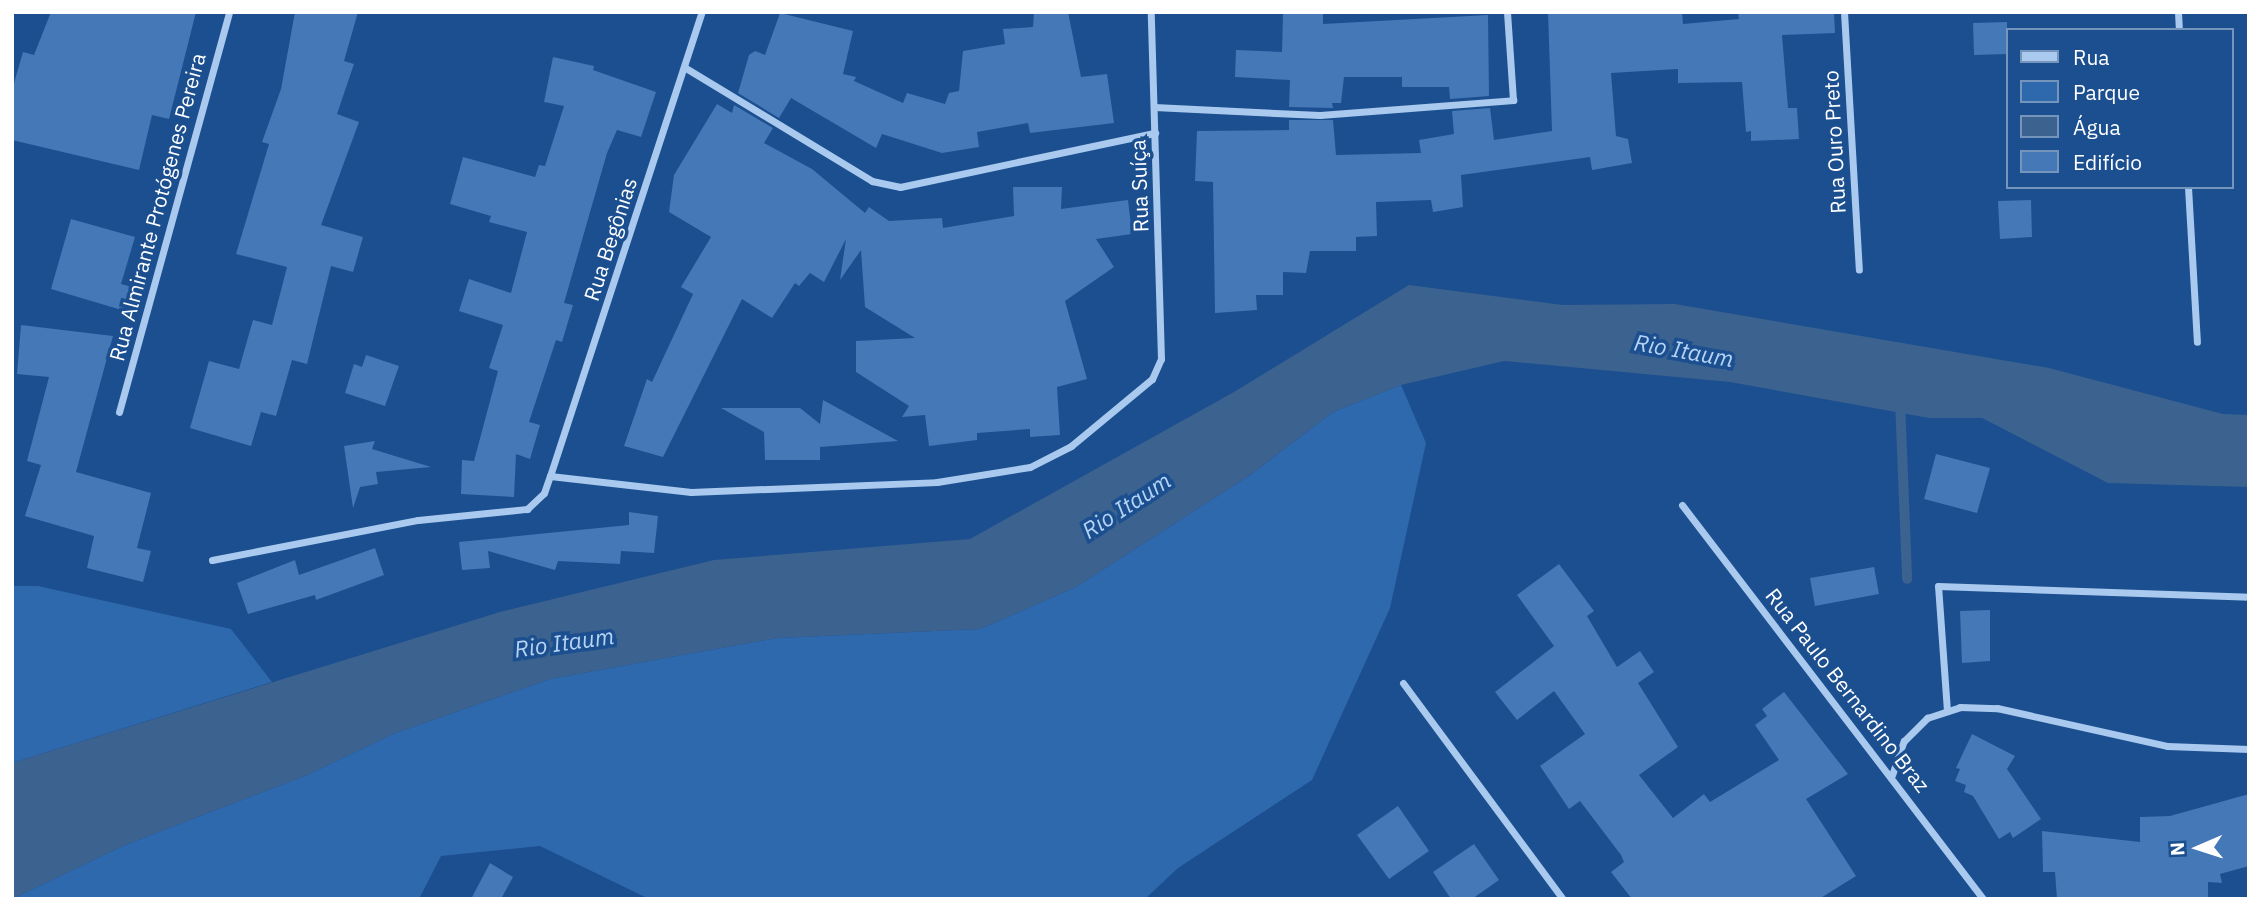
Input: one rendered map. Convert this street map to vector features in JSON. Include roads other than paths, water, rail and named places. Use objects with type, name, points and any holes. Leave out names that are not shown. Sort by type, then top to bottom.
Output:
[{"type":"street","name":"Rua Almirante Protógenes Pereira","points":[[119,412],[229,12]]},
{"type":"street","name":"Rua Begônias","points":[[212,560],[418,520],[527,509],[544,493],[702,12]]},
{"type":"street","name":"Rua Suíça","points":[[550,476],[691,492],[982,478],[1030,467],[1071,446],[1152,379],[1161,359],[1151,12]]},
{"type":"street","points":[[1154,107],[1320,115],[1513,100],[1507,12]]},
{"type":"street","name":"Rua Ouro Preto","points":[[1844,12],[1860,270]]},
{"type":"street","points":[[684,67],[872,181],[900,187],[1155,133]]},
{"type":"street","points":[[2188,189],[2197,342]]},
{"type":"street","name":"Rua Paulo Bernardino Braz","points":[[1682,505],[1892,775],[1983,899]]},
{"type":"street","points":[[1947,711],[1938,586],[2249,597]]},
{"type":"street","points":[[1403,683],[1563,899]]},
{"type":"street","points":[[1892,775],[1905,741],[1927,718],[1960,707],[1997,708],[2130,741],[2249,749]]},
{"type":"water","name":"Rio Itaum","points":[[1409,285],[1563,305],[1675,304],[2049,368],[2223,414],[2249,415],[2249,487],[2108,483],[1982,418],[1929,418],[1730,382],[1504,361],[1401,385],[1333,412],[1250,475],[1076,587],[980,629],[777,638],[550,679],[393,734],[307,775],[125,845],[12,899],[12,763],[500,612],[714,560],[970,539],[1234,392]]},
{"type":"waterway","points":[[1900,401],[1907,579]]}]
